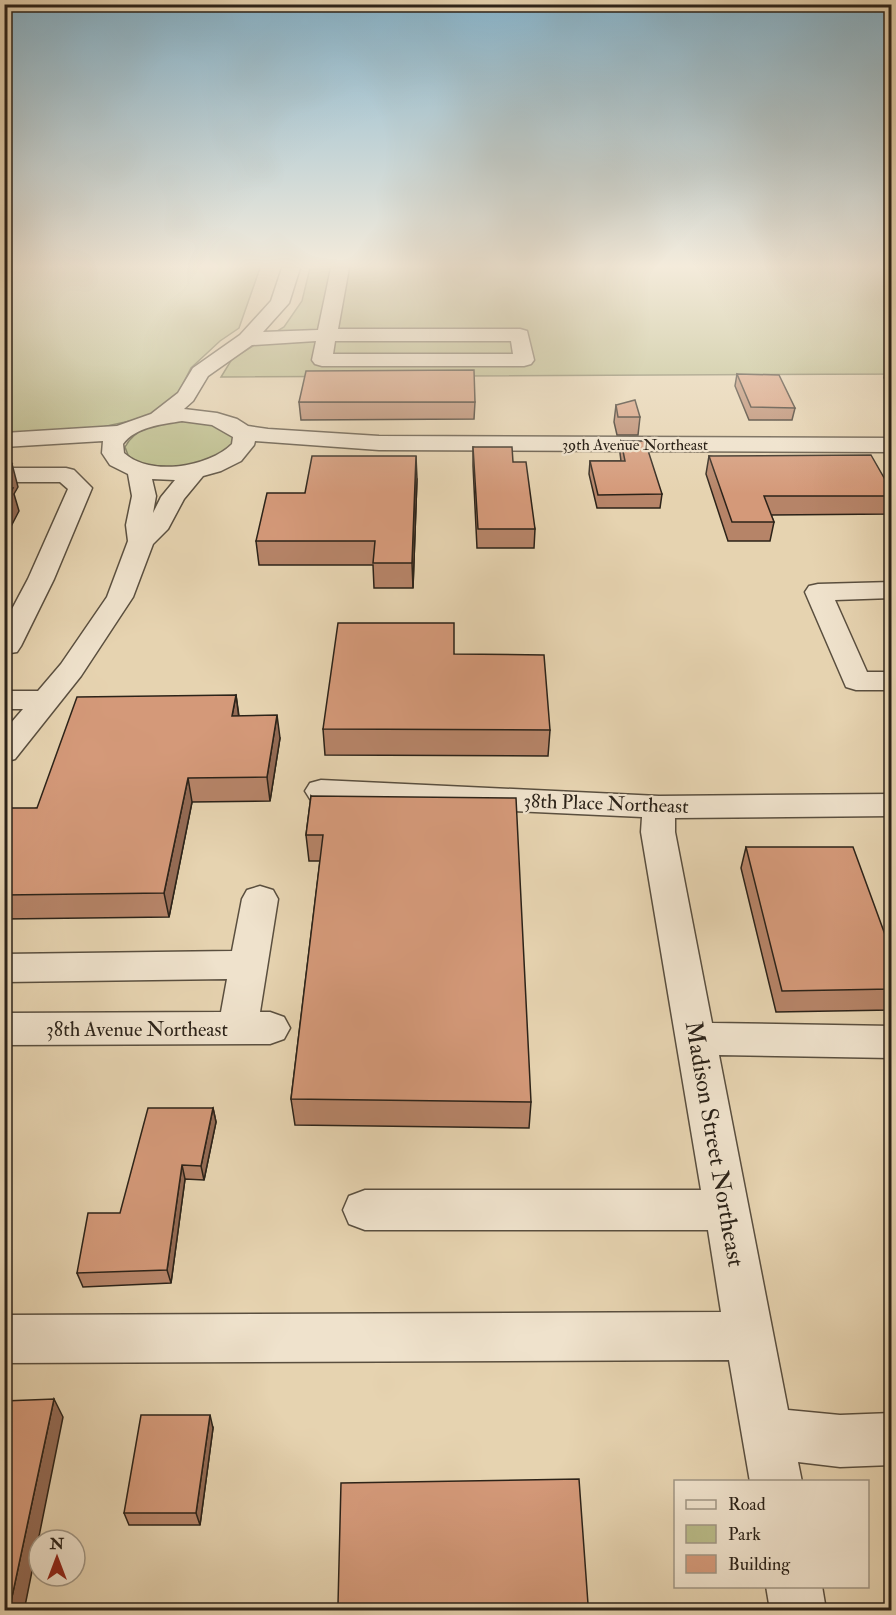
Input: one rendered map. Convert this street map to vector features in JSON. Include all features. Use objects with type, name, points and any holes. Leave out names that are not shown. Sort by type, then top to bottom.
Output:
[{"type":"street","points":[[160,417],[186,397],[200,372],[241,343]]},
{"type":"street","points":[[325,343],[322,360],[524,360],[521,343]]},
{"type":"street","points":[[211,366],[211,404],[221,419]]},
{"type":"street","points":[[4,440],[122,432],[160,417],[203,416],[221,419],[242,432],[244,440],[241,448],[233,456]]},
{"type":"street","points":[[113,455],[112,447],[122,432]]},
{"type":"street","name":"39th Avenue Northeast","points":[[242,432],[268,436],[379,443],[872,455],[891,445]]},
{"type":"street","name":"39th Avenue Northeast","points":[[195,471],[233,456],[273,450],[379,443]]},
{"type":"street","points":[[4,447],[65,448],[113,455],[120,462],[139,470],[159,473],[195,471]]},
{"type":"street","points":[[139,470],[144,496],[138,525],[141,541]]},
{"type":"street","points":[[4,752],[71,669],[120,597],[141,541],[159,524],[173,496],[195,471]]},
{"type":"street","points":[[4,475],[66,475],[80,488],[41,579],[7,646]]},
{"type":"street","points":[[891,590],[818,592],[856,681],[891,681]]},
{"type":"street","points":[[4,700],[46,700]]},
{"type":"street","name":"38th Place Northeast","points":[[321,791],[659,807],[891,806]]},
{"type":"street","name":"Madison Street Northeast","points":[[659,807],[658,832],[776,1480]]},
{"type":"street","points":[[4,968],[226,964],[248,968],[260,899]]},
{"type":"street","name":"38th Avenue Northeast","points":[[4,1029],[254,1028],[248,968]]},
{"type":"street","points":[[696,1039],[891,1042]]},
{"type":"street","points":[[365,1210],[727,1210]]},
{"type":"street","points":[[4,1339],[750,1336]]},
{"type":"street","points":[[768,1433],[840,1441],[891,1439]]},
{"type":"street","points":[[794,1588],[798,1611]]},
{"type":"green space","points":[[5,343],[217,343],[191,368],[175,399],[153,416],[84,431],[5,435]]},
{"type":"green space","points":[[257,343],[891,343],[891,374],[221,377],[232,359]]},
{"type":"green space","points":[[187,420],[217,424],[233,436],[233,444],[228,452],[186,468],[150,467],[136,462],[128,455],[125,447],[130,439],[144,429]]},
{"type":"building","points":[[474,370],[475,402],[299,402],[306,371]]},
{"type":"building","points":[[737,374],[779,375],[795,408],[751,407]]},
{"type":"building","points":[[635,400],[640,417],[618,417],[616,405]]},
{"type":"building","points":[[621,441],[645,441],[662,494],[598,495],[590,461],[625,461]]},
{"type":"building","points":[[473,447],[512,447],[513,462],[526,462],[535,529],[478,529]]},
{"type":"building","points":[[871,455],[891,490],[891,496],[764,496],[774,522],[732,522],[709,456]]},
{"type":"building","points":[[312,456],[416,456],[412,563],[373,563],[375,541],[256,541],[267,493],[305,493]]},
{"type":"building","points":[[4,464],[12,464],[4,478]]},
{"type":"building","points":[[4,488],[13,488],[4,504]]},
{"type":"building","points":[[338,623],[454,623],[454,654],[544,655],[550,730],[323,729]]},
{"type":"building","points":[[236,695],[232,716],[277,715],[267,777],[188,778],[164,893],[4,895],[4,817],[8,808],[37,808],[77,697]]},
{"type":"building","points":[[311,796],[516,798],[531,1102],[291,1099],[323,835],[306,835]]},
{"type":"building","points":[[746,847],[853,847],[891,951],[891,989],[782,991]]},
{"type":"building","points":[[148,1108],[213,1108],[201,1166],[182,1165],[167,1270],[77,1273],[88,1213],[120,1213]]},
{"type":"building","points":[[54,1399],[9,1611],[4,1611],[4,1401]]},
{"type":"building","points":[[141,1415],[210,1415],[196,1513],[124,1513]]},
{"type":"building","points":[[579,1479],[588,1604],[338,1604],[341,1483]]}]
